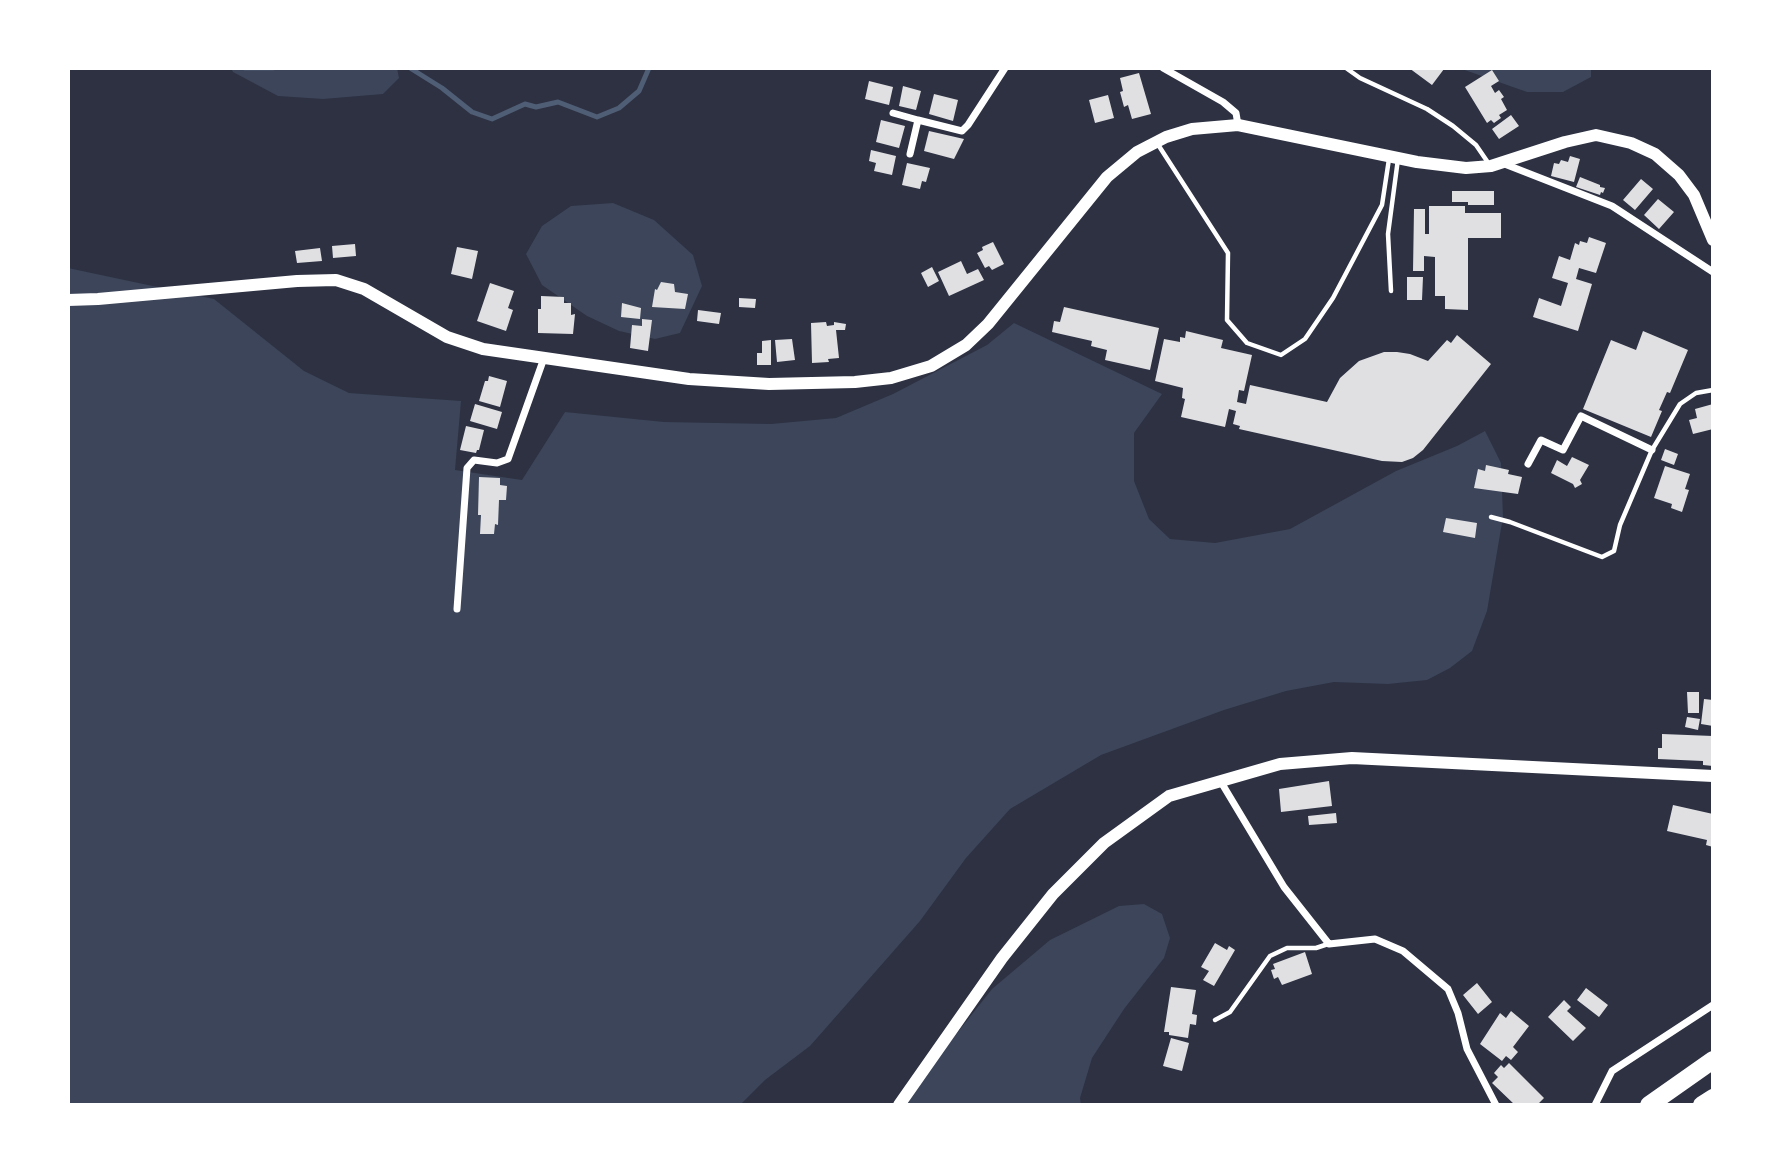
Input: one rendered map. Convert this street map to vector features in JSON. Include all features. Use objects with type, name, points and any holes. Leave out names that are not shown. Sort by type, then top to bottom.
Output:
[{"type":"highway","points":[[1650,1105],[1713,1060]]},
{"type":"highway","points":[[1702,1105],[1713,1098]]},
{"type":"street","points":[[893,113],[962,131],[1005,68]]},
{"type":"street","points":[[1163,68],[1223,102],[1236,113],[1238,125]]},
{"type":"street","points":[[911,153],[918,120]]},
{"type":"street","points":[[68,300],[297,281],[336,281],[364,289],[447,337],[483,349],[689,379],[769,384],[891,378],[931,366],[966,345],[988,324],[1107,177],[1137,152],[1192,129],[1238,125],[1393,158],[1466,168],[1496,165],[1596,135],[1631,143],[1655,155],[1679,175],[1694,195],[1713,240]]},
{"type":"street","points":[[1496,165],[1612,206],[1713,272]]},
{"type":"street","points":[[457,609],[467,468],[474,460],[497,463],[508,459],[544,358]]},
{"type":"street","points":[[1528,464],[1541,440],[1563,450],[1581,416],[1653,450]]},
{"type":"street","points":[[899,1105],[1002,958],[1061,885],[1104,843],[1169,796],[1280,764],[1352,758],[1713,776]]},
{"type":"street","points":[[1221,782],[1284,887],[1329,944],[1375,939],[1403,951],[1448,989],[1468,1049],[1496,1105]]},
{"type":"street","points":[[1595,1105],[1612,1071],[1713,1005]]},
{"type":"lane","points":[[1346,68],[1360,78],[1427,109],[1453,126],[1496,165]]},
{"type":"lane","points":[[1157,142],[1228,253],[1227,320],[1247,343],[1281,355],[1305,339],[1334,298],[1382,205],[1393,158]]},
{"type":"lane","points":[[1391,292],[1388,234],[1393,158]]},
{"type":"lane","points":[[1491,517],[1602,557],[1614,551],[1620,525],[1653,450],[1680,404],[1696,393],[1713,390]]},
{"type":"lane","points":[[1215,1020],[1230,1012],[1270,956],[1287,948],[1316,948],[1329,944]]},
{"type":"shaded area","points":[[231,68],[397,68],[399,78],[383,94],[323,99],[278,96],[233,72]]},
{"type":"shaded area","points":[[1459,68],[1591,68],[1591,77],[1563,92],[1527,92]]},
{"type":"shaded area","points":[[613,203],[654,220],[693,255],[702,286],[680,333],[655,339],[619,331],[587,316],[542,285],[526,254],[542,226],[571,206]]},
{"type":"shaded area","points":[[68,268],[214,299],[304,371],[349,393],[461,401],[455,470],[522,480],[565,412],[664,422],[771,424],[836,418],[893,394],[987,345],[1014,323],[1162,394],[1134,433],[1134,481],[1149,519],[1170,539],[1215,543],[1290,529],[1396,471],[1457,446],[1485,431],[1501,463],[1503,517],[1487,611],[1472,651],[1450,668],[1427,680],[1388,684],[1334,682],[1286,691],[1224,710],[1101,755],[1010,809],[966,858],[920,921],[810,1046],[765,1080],[740,1105],[68,1105]]},
{"type":"shaded area","points":[[1144,904],[1162,914],[1170,938],[1164,958],[1124,1009],[1092,1058],[1080,1098],[1081,1105],[900,1105],[992,989],[1050,940],[1119,906]]},
{"type":"building","points":[[1409,68],[1442,68],[1444,69],[1432,85]]},
{"type":"building","points":[[1492,70],[1499,81],[1491,86],[1495,93],[1499,90],[1504,97],[1501,99],[1507,110],[1499,115],[1501,118],[1494,123],[1491,120],[1487,123],[1465,87]]},
{"type":"building","points":[[1139,73],[1151,114],[1132,119],[1128,105],[1124,107],[1120,78]]},
{"type":"building","points":[[869,81],[893,87],[889,105],[865,99]]},
{"type":"building","points":[[903,86],[921,91],[916,110],[899,106]]},
{"type":"building","points":[[934,94],[958,100],[953,121],[929,114]]},
{"type":"building","points":[[1108,95],[1114,118],[1095,123],[1089,100]]},
{"type":"building","points":[[1511,115],[1519,126],[1499,139],[1492,129]]},
{"type":"building","points":[[881,120],[905,126],[899,148],[876,142]]},
{"type":"building","points":[[929,131],[964,139],[954,159],[924,151]]},
{"type":"building","points":[[871,150],[896,156],[892,175],[874,171],[876,163],[869,161]]},
{"type":"building","points":[[1570,156],[1580,159],[1574,182],[1551,176],[1554,163],[1559,164],[1561,160],[1568,162]]},
{"type":"building","points":[[907,163],[930,168],[926,182],[922,181],[920,189],[902,185]]},
{"type":"building","points":[[1580,177],[1605,188],[1603,193],[1600,195],[1576,187]]},
{"type":"building","points":[[1641,179],[1653,189],[1635,210],[1623,200]]},
{"type":"building","points":[[1452,191],[1494,191],[1494,205],[1452,202]]},
{"type":"building","points":[[1658,199],[1674,212],[1659,229],[1644,215]]},
{"type":"building","points":[[1429,206],[1465,206],[1465,213],[1501,213],[1501,238],[1468,238],[1468,310],[1445,309],[1445,296],[1435,296],[1435,257],[1424,256],[1424,271],[1413,271],[1414,209],[1425,209],[1425,234],[1429,234]]},
{"type":"building","points":[[1589,237],[1606,243],[1596,273],[1579,268],[1576,279],[1592,284],[1578,331],[1533,317],[1539,298],[1561,306],[1568,283],[1552,278],[1559,256],[1570,260],[1575,243],[1587,243]]},
{"type":"building","points":[[993,242],[1004,264],[992,270],[989,266],[985,268],[977,253],[983,250],[982,247]]},
{"type":"building","points":[[355,244],[356,256],[333,258],[332,246]]},
{"type":"building","points":[[457,247],[478,251],[472,279],[451,274]]},
{"type":"building","points":[[320,248],[322,261],[297,263],[295,251]]},
{"type":"building","points":[[961,261],[967,274],[978,269],[984,280],[949,296],[938,272]]},
{"type":"building","points":[[932,267],[939,281],[928,287],[921,273]]},
{"type":"building","points":[[1407,277],[1423,277],[1422,300],[1407,300]]},
{"type":"building","points":[[661,282],[674,284],[675,292],[688,294],[685,309],[652,307],[655,289],[657,290]]},
{"type":"building","points":[[490,283],[514,291],[508,308],[513,310],[506,331],[477,321]]},
{"type":"building","points":[[541,296],[564,297],[564,303],[571,303],[571,315],[575,314],[573,334],[538,333]]},
{"type":"building","points":[[739,298],[756,299],[755,308],[739,307]]},
{"type":"building","points":[[622,303],[641,308],[640,319],[621,317]]},
{"type":"building","points":[[1064,307],[1159,328],[1150,370],[1105,360],[1107,350],[1091,346],[1092,341],[1052,332],[1054,321],[1060,322]]},
{"type":"building","points":[[698,310],[721,313],[719,324],[697,321]]},
{"type":"building","points":[[642,319],[652,320],[648,351],[630,348],[632,325],[642,326]]},
{"type":"building","points":[[826,322],[827,326],[834,325],[834,322],[846,324],[845,330],[836,330],[839,358],[828,359],[829,362],[812,363],[811,323]]},
{"type":"building","points":[[1186,331],[1223,340],[1221,348],[1252,355],[1244,391],[1239,390],[1237,402],[1246,404],[1250,385],[1327,402],[1340,378],[1359,361],[1384,352],[1397,352],[1428,361],[1447,340],[1451,343],[1457,335],[1491,364],[1423,450],[1402,462],[1382,461],[1239,429],[1240,426],[1233,424],[1236,411],[1229,409],[1225,427],[1181,417],[1185,399],[1182,398],[1183,388],[1155,381],[1164,339],[1180,342],[1180,337],[1185,338]]},
{"type":"building","points":[[1643,331],[1688,350],[1670,393],[1667,392],[1659,410],[1662,411],[1651,437],[1583,409],[1611,340],[1636,350]]},
{"type":"building","points":[[792,339],[795,360],[777,362],[775,340]]},
{"type":"building","points":[[771,340],[771,365],[757,365],[757,353],[762,353],[762,341]]},
{"type":"building","points":[[489,376],[507,381],[500,407],[479,401]]},
{"type":"building","points":[[475,404],[502,412],[497,429],[470,421]]},
{"type":"building","points":[[1713,404],[1713,429],[1693,434],[1689,420],[1697,418],[1695,409]]},
{"type":"building","points":[[466,426],[484,430],[476,453],[460,450]]},
{"type":"building","points":[[1665,449],[1678,454],[1674,465],[1661,460]]},
{"type":"building","points":[[1572,457],[1589,465],[1580,480],[1582,484],[1575,488],[1573,484],[1551,473],[1557,460],[1567,466]]},
{"type":"building","points":[[1486,465],[1509,470],[1508,474],[1522,477],[1518,494],[1474,488],[1478,469],[1485,471]]},
{"type":"building","points":[[1665,466],[1690,474],[1685,489],[1689,490],[1682,512],[1671,508],[1672,504],[1654,498]]},
{"type":"building","points":[[479,477],[500,478],[500,485],[507,486],[506,500],[499,500],[498,525],[495,524],[494,534],[480,534]]},
{"type":"building","points":[[1446,518],[1477,523],[1475,538],[1443,532]]},
{"type":"building","points":[[1687,692],[1699,692],[1699,713],[1688,713]]},
{"type":"building","points":[[1704,699],[1713,700],[1713,726],[1701,724]]},
{"type":"building","points":[[1687,717],[1700,719],[1698,730],[1685,727]]},
{"type":"building","points":[[1662,734],[1713,736],[1713,766],[1703,765],[1703,761],[1658,759],[1658,748],[1662,748]]},
{"type":"building","points":[[1329,781],[1332,806],[1281,812],[1279,789]]},
{"type":"building","points":[[1673,805],[1713,814],[1713,847],[1706,845],[1707,840],[1667,831]]},
{"type":"building","points":[[1336,813],[1337,823],[1309,825],[1308,816]]},
{"type":"building","points":[[1215,943],[1227,950],[1229,946],[1235,950],[1214,986],[1203,980],[1209,971],[1201,967]]},
{"type":"building","points":[[1305,952],[1312,974],[1282,985],[1278,977],[1274,979],[1271,970],[1275,969],[1273,964]]},
{"type":"building","points":[[1477,983],[1492,1002],[1478,1014],[1463,995]]},
{"type":"building","points":[[1171,987],[1196,990],[1192,1014],[1197,1015],[1196,1025],[1190,1024],[1188,1038],[1164,1032]]},
{"type":"building","points":[[1586,988],[1608,1005],[1599,1017],[1577,1000]]},
{"type":"building","points":[[1564,1000],[1571,1007],[1567,1011],[1586,1028],[1573,1041],[1548,1017]]},
{"type":"building","points":[[1511,1011],[1529,1026],[1513,1047],[1518,1052],[1511,1060],[1506,1056],[1502,1061],[1480,1044],[1500,1013],[1506,1018]]},
{"type":"building","points":[[1171,1038],[1189,1043],[1182,1071],[1163,1066]]},
{"type":"building","points":[[1509,1063],[1544,1098],[1537,1105],[1515,1105],[1492,1083],[1498,1077],[1494,1073],[1501,1065],[1504,1068]]},
{"type":"waterway","points":[[245,68],[273,68]]},
{"type":"waterway","points":[[410,68],[442,88],[472,112],[492,119],[525,104],[536,107],[558,102],[597,117],[619,108],[639,91],[649,68]]}]
